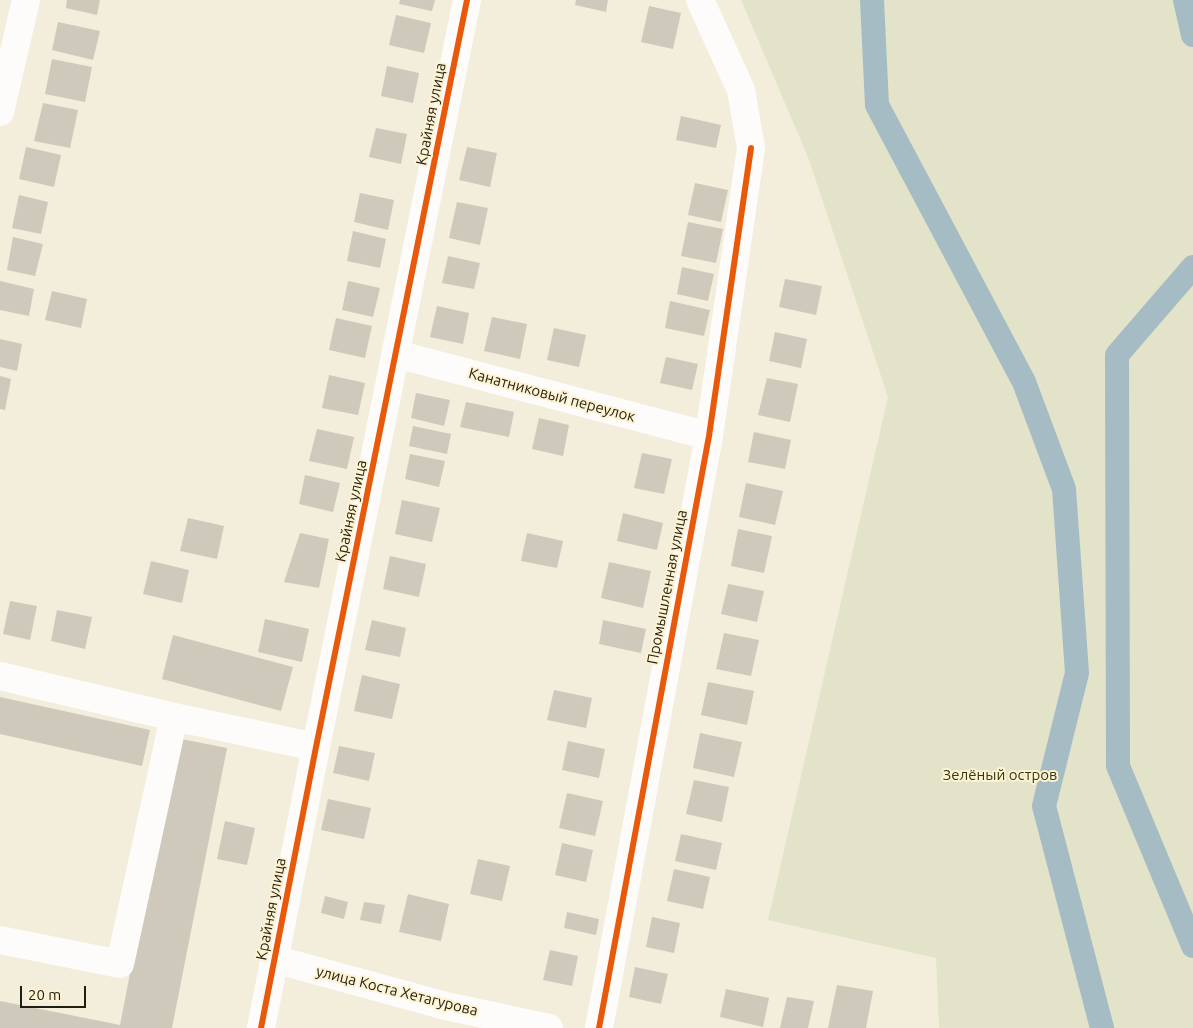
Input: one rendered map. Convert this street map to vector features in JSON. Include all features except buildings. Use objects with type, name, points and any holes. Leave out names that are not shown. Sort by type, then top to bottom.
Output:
[{"type":"street","points":[[0,112],[6,56],[26,0]]},
{"type":"street","name":"Крайняя улица","points":[[260,1028],[467,0]]},
{"type":"street","name":"Промышленная улица","points":[[599,1028],[709,436],[751,148],[741,90],[700,0]]},
{"type":"street","name":"Канатниковый переулок","points":[[396,354],[709,436]]},
{"type":"street","points":[[0,676],[174,718],[316,746]]},
{"type":"street","points":[[0,940],[120,964],[174,718]]},
{"type":"street","name":"улица Коста Хетагурова","points":[[274,959],[443,1017],[550,1028]]},
{"type":"green space","name":"Зелёный остров","points":[[741,0],[1193,0],[1193,1028],[939,1028],[936,958],[768,920],[888,397],[808,157]]},
{"type":"waterway","points":[[872,0],[877,105],[1024,382],[1064,489],[1077,673],[1044,806],[1102,1028]]},
{"type":"waterway","points":[[1185,0],[1193,35]]},
{"type":"waterway","points":[[1193,267],[1117,355],[1118,766],[1193,946]]},
{"type":"cycle path","points":[[261,1028],[467,0]]},
{"type":"cycle path","points":[[599,1028],[709,436],[751,148]]}]
